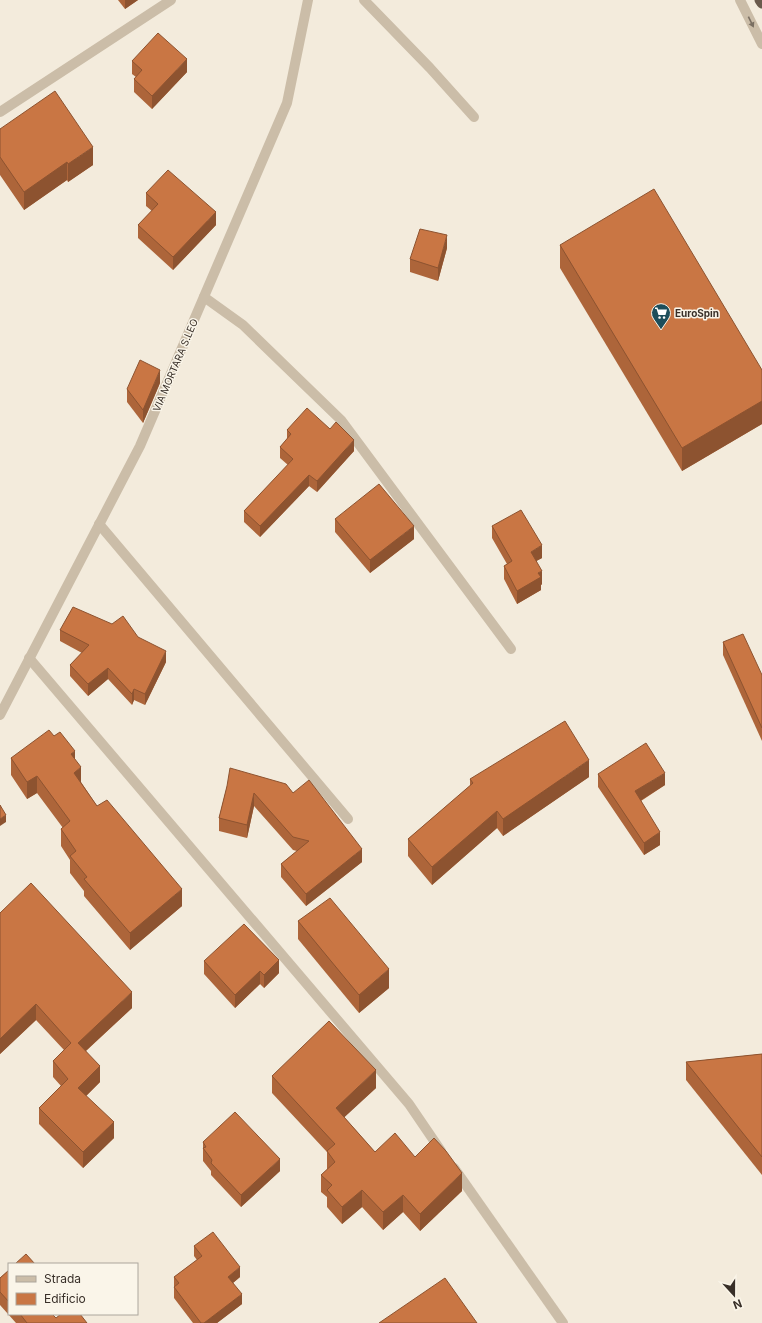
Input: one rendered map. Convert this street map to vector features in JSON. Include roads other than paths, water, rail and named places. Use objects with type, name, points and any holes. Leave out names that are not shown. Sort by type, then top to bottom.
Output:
[{"type":"street","points":[[0,112],[171,0]]},
{"type":"street","name":"VIA MORTARA S.LEO","points":[[0,715],[140,446],[287,103],[308,0]]},
{"type":"street","points":[[364,0],[430,68],[474,117]]},
{"type":"street","points":[[740,0],[762,44]]},
{"type":"street","points":[[204,297],[243,325],[341,420],[511,649]]},
{"type":"street","points":[[99,524],[348,819]]},
{"type":"street","points":[[29,658],[409,1104],[564,1323]]},
{"type":"place","name":"EuroSpin","points":[[661,330]]}]
